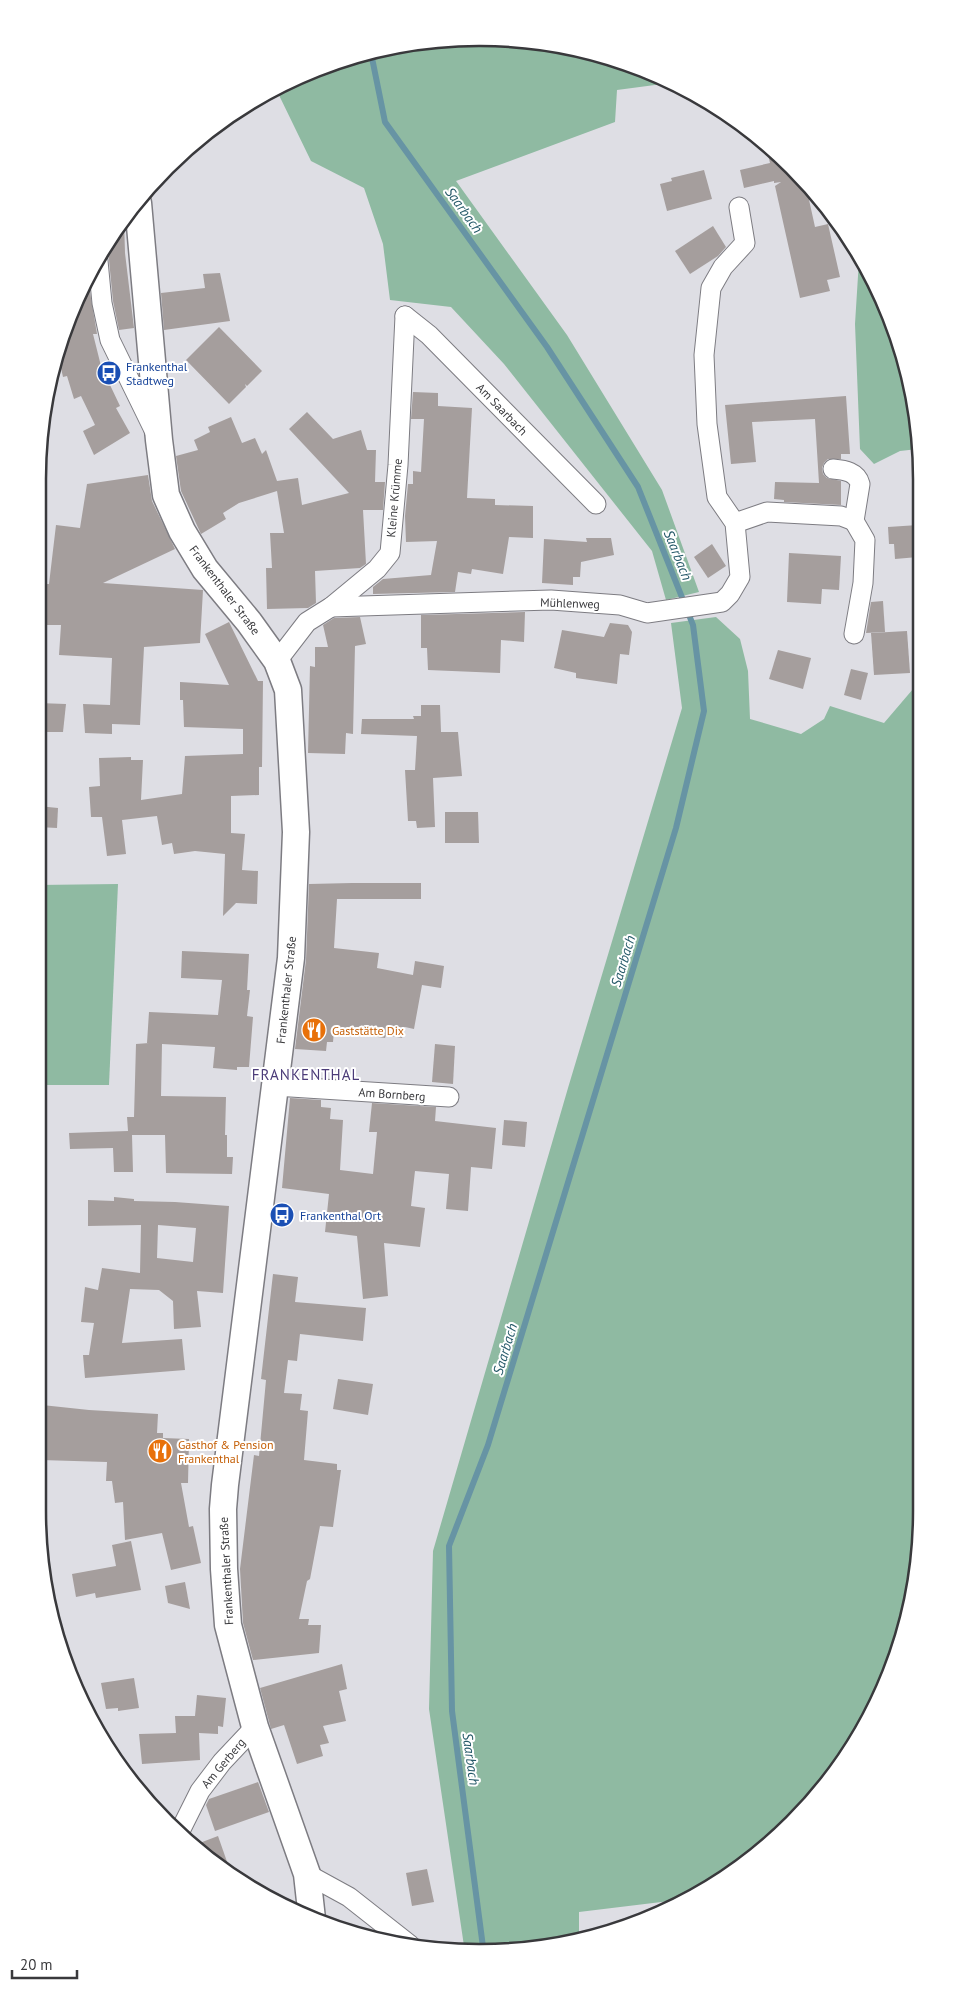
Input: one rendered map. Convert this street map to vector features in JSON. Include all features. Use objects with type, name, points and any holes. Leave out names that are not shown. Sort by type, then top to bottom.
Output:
[{"type":"main road","name":"Frankenthaler Straße","points":[[139,212],[159,440],[166,495],[182,531],[206,569],[250,622],[277,661],[288,690],[296,832],[291,958],[223,1509],[224,1569],[228,1625],[254,1727],[307,1874],[311,1910]]},
{"type":"street","points":[[739,207],[745,244],[723,267],[711,288],[704,355],[707,424],[717,497],[736,523],[767,512],[841,516],[854,521],[865,540],[863,583],[854,634]]},
{"type":"street","points":[[99,272],[102,303],[110,340],[159,440]]},
{"type":"street","name":"Am Saarbach","points":[[405,316],[429,335],[596,504]]},
{"type":"street","name":"Kleine Krümme","points":[[277,661],[306,622],[331,607],[377,569],[390,553],[398,465],[405,316]]},
{"type":"street","points":[[833,469],[853,473],[859,479],[860,484],[854,521]]},
{"type":"street","name":"Mühlenweg","points":[[331,607],[551,600],[620,605],[647,613],[722,602],[730,594],[740,577],[736,523]]},
{"type":"street","name":"Am Bornberg","points":[[275,1086],[449,1097]]},
{"type":"street","name":"Am Gerberg","points":[[183,1826],[200,1791],[222,1762],[254,1727]]},
{"type":"street","points":[[307,1874],[349,1897],[399,1936]]},
{"type":"green space","points":[[451,47],[508,47],[536,50],[592,61],[619,69],[657,85],[617,90],[615,122],[456,181],[567,335],[662,490],[699,592],[666,600],[652,551],[504,364],[451,307],[390,300],[383,244],[364,188],[311,161],[279,96],[314,79],[367,61],[423,50]]},
{"type":"green space","points":[[858,270],[880,314],[890,340],[904,395],[912,450],[900,451],[874,464],[860,449],[855,324]]},
{"type":"green space","points":[[716,617],[740,639],[748,671],[750,719],[801,734],[824,719],[830,706],[884,723],[913,689],[913,1510],[909,1567],[898,1623],[890,1650],[880,1676],[855,1727],[840,1751],[805,1796],[765,1836],[720,1871],[666,1901],[579,1912],[579,1932],[564,1935],[508,1943],[464,1943],[429,1709],[433,1551],[568,1088],[682,708],[671,623]]},
{"type":"green space","points":[[118,884],[109,1085],[46,1085],[46,885]]},
{"type":"building","points":[[769,157],[786,173],[809,199],[815,227],[828,224],[840,277],[827,280],[830,291],[800,298],[775,186],[781,182],[774,183],[774,181],[744,188],[740,170],[770,163]]},
{"type":"building","points":[[704,170],[712,199],[667,211],[660,184],[672,181],[671,178]]},
{"type":"building","points":[[713,226],[726,247],[718,256],[690,274],[675,251]]},
{"type":"building","points":[[124,232],[134,328],[119,330],[113,301],[108,256]]},
{"type":"building","points":[[220,273],[230,321],[164,330],[161,293],[205,288],[203,274]]},
{"type":"building","points":[[89,292],[97,334],[93,334],[101,366],[120,406],[116,408],[130,433],[94,455],[83,431],[95,425],[81,396],[74,399],[67,376],[63,377],[61,368],[69,340]]},
{"type":"building","points":[[219,327],[262,371],[247,386],[245,384],[246,387],[229,404],[186,360]]},
{"type":"building","points":[[413,392],[438,393],[438,406],[472,408],[467,498],[495,499],[495,505],[533,506],[533,538],[509,537],[503,574],[472,569],[471,574],[458,572],[455,592],[373,594],[373,587],[383,579],[431,575],[437,541],[406,542],[405,516],[408,484],[413,484],[413,471],[421,472],[424,419],[411,419]]},
{"type":"building","points":[[846,396],[850,454],[841,454],[841,459],[828,459],[822,468],[823,474],[827,478],[841,481],[841,505],[784,502],[784,500],[774,499],[775,482],[819,483],[815,419],[752,422],[756,462],[731,464],[725,405]]},
{"type":"building","points":[[307,412],[333,439],[361,430],[367,450],[376,450],[375,482],[385,482],[383,510],[363,510],[366,564],[360,568],[315,571],[316,603],[308,608],[267,609],[266,568],[272,568],[270,533],[284,533],[277,491],[239,503],[223,513],[226,519],[201,534],[181,491],[176,456],[198,450],[194,440],[210,432],[208,427],[231,417],[242,443],[255,438],[262,454],[266,450],[277,481],[298,478],[302,505],[349,493],[289,429]]},
{"type":"building","points":[[148,475],[152,501],[175,549],[103,583],[203,590],[200,643],[144,647],[140,725],[112,724],[112,734],[85,733],[83,704],[110,705],[112,658],[59,655],[61,625],[46,625],[46,584],[49,584],[56,525],[80,528],[87,484]]},
{"type":"building","points":[[913,525],[913,557],[895,559],[894,544],[889,544],[888,527]]},
{"type":"building","points":[[586,538],[611,538],[614,555],[581,562],[580,577],[573,577],[573,585],[542,583],[544,539],[587,542]]},
{"type":"building","points":[[712,544],[726,566],[708,578],[694,557]]},
{"type":"building","points":[[789,553],[841,556],[839,590],[822,589],[821,604],[787,602]]},
{"type":"building","points":[[883,601],[885,632],[866,633],[871,602]]},
{"type":"building","points":[[525,612],[524,642],[501,640],[500,673],[428,670],[427,648],[421,648],[421,615]]},
{"type":"building","points":[[360,617],[366,644],[355,646],[353,734],[346,733],[345,754],[308,753],[310,666],[315,667],[315,647],[328,647],[323,625],[334,618]]},
{"type":"building","points":[[229,622],[258,681],[263,681],[262,767],[259,767],[259,795],[231,796],[231,833],[245,834],[242,870],[258,871],[257,904],[236,903],[223,916],[225,854],[195,851],[174,854],[172,843],[162,845],[157,816],[122,820],[126,854],[107,856],[102,817],[91,817],[89,787],[100,786],[99,758],[131,757],[131,760],[143,760],[141,800],[182,794],[185,756],[243,754],[243,729],[184,727],[183,700],[180,700],[180,682],[229,685],[205,634]]},
{"type":"building","points":[[610,623],[628,625],[632,632],[629,655],[620,654],[617,684],[576,678],[576,673],[554,668],[562,630],[604,637]]},
{"type":"building","points":[[907,631],[910,673],[874,675],[871,633]]},
{"type":"building","points":[[778,650],[811,658],[803,689],[769,679]]},
{"type":"building","points":[[851,669],[868,673],[861,700],[844,695]]},
{"type":"building","points":[[46,703],[66,704],[63,732],[46,732]]},
{"type":"building","points":[[421,705],[440,705],[441,732],[458,732],[462,776],[433,778],[435,827],[417,828],[416,821],[408,821],[405,770],[415,770],[417,736],[361,734],[362,719],[414,719],[413,716],[421,716]]},
{"type":"building","points":[[46,807],[58,808],[57,828],[46,827]]},
{"type":"building","points":[[445,812],[478,812],[479,843],[445,843]]},
{"type":"building","points":[[421,883],[421,899],[337,899],[334,948],[379,953],[377,968],[413,975],[415,961],[444,966],[441,988],[422,985],[414,1029],[405,1027],[402,1038],[386,1035],[385,1038],[334,1031],[333,1042],[327,1042],[326,1051],[295,1049],[306,960],[309,884]]},
{"type":"building","points":[[182,951],[249,954],[247,990],[250,990],[247,1016],[253,1017],[249,1067],[237,1067],[237,1070],[213,1068],[215,1047],[162,1044],[161,1096],[226,1097],[225,1135],[227,1135],[227,1157],[233,1157],[232,1174],[166,1173],[165,1135],[132,1135],[133,1172],[114,1172],[113,1148],[70,1149],[69,1133],[128,1131],[127,1117],[134,1117],[136,1044],[149,1043],[147,1043],[149,1012],[218,1015],[222,980],[181,978]]},
{"type":"building","points":[[435,1044],[455,1046],[453,1084],[432,1082]]},
{"type":"building","points":[[290,1098],[321,1100],[321,1107],[331,1108],[330,1119],[343,1120],[340,1170],[373,1174],[377,1132],[369,1132],[372,1103],[436,1107],[435,1121],[496,1128],[492,1169],[471,1167],[468,1211],[446,1209],[449,1174],[415,1171],[411,1206],[425,1208],[420,1247],[384,1243],[388,1296],[363,1299],[357,1236],[325,1232],[329,1194],[282,1188]]},
{"type":"building","points":[[504,1120],[527,1122],[525,1147],[502,1145]]},
{"type":"building","points":[[114,1197],[134,1199],[134,1201],[229,1206],[223,1293],[197,1291],[201,1327],[174,1329],[173,1301],[159,1290],[130,1289],[122,1343],[182,1339],[185,1370],[85,1378],[83,1355],[89,1355],[94,1323],[81,1322],[85,1287],[98,1290],[102,1268],[140,1273],[141,1225],[88,1226],[88,1200],[114,1201]],"holes":[[[158,1225],[196,1228],[193,1262],[157,1258]]]},
{"type":"building","points":[[273,1274],[298,1277],[295,1302],[366,1308],[363,1341],[300,1334],[297,1361],[288,1360],[284,1393],[302,1394],[300,1410],[308,1411],[304,1460],[337,1464],[337,1470],[341,1470],[333,1527],[320,1526],[310,1579],[307,1581],[299,1619],[309,1619],[308,1625],[321,1625],[319,1653],[253,1660],[243,1623],[240,1569],[254,1455],[259,1456],[266,1380],[261,1379]]},
{"type":"building","points":[[338,1379],[373,1384],[368,1415],[333,1409]]},
{"type":"building","points":[[46,1405],[158,1414],[157,1433],[163,1433],[163,1438],[189,1439],[188,1483],[181,1483],[189,1527],[193,1526],[201,1563],[171,1570],[162,1533],[125,1540],[123,1502],[115,1503],[112,1481],[106,1481],[107,1462],[46,1460]]},
{"type":"building","points":[[131,1541],[141,1590],[96,1598],[95,1593],[76,1597],[72,1574],[116,1566],[112,1545]]},
{"type":"building","points":[[185,1582],[190,1609],[168,1603],[165,1586]]},
{"type":"building","points":[[342,1664],[347,1689],[339,1691],[346,1721],[323,1726],[329,1743],[320,1745],[323,1756],[297,1764],[284,1725],[271,1729],[260,1688]]},
{"type":"building","points":[[134,1678],[139,1708],[118,1711],[118,1708],[106,1709],[101,1683]]},
{"type":"building","points":[[197,1695],[226,1698],[223,1727],[218,1726],[218,1734],[199,1733],[200,1760],[142,1764],[139,1734],[176,1733],[175,1716],[195,1716]]},
{"type":"building","points":[[258,1782],[269,1812],[215,1831],[206,1805],[209,1799]]},
{"type":"building","points":[[218,1836],[227,1862],[216,1854],[202,1842]]},
{"type":"building","points":[[427,1869],[434,1902],[412,1906],[406,1873]]},
{"type":"waterway","name":"Saarbach","points":[[372,60],[385,122],[547,347],[638,487],[693,625],[704,711],[676,828],[488,1445],[449,1546],[452,1711],[483,1944]]},
{"type":"place","name":"Frankenthal Stadtweg","points":[[109,373]]},
{"type":"place","name":"Gaststätte Dix","points":[[314,1030]]},
{"type":"place","name":"Frankenthal Ort","points":[[282,1215]]},
{"type":"place","name":"Gasthof & Pension Frankenthal","points":[[160,1451]]},
{"type":"district","name":"FRANKENTHAL","points":[[306,1074]]}]
